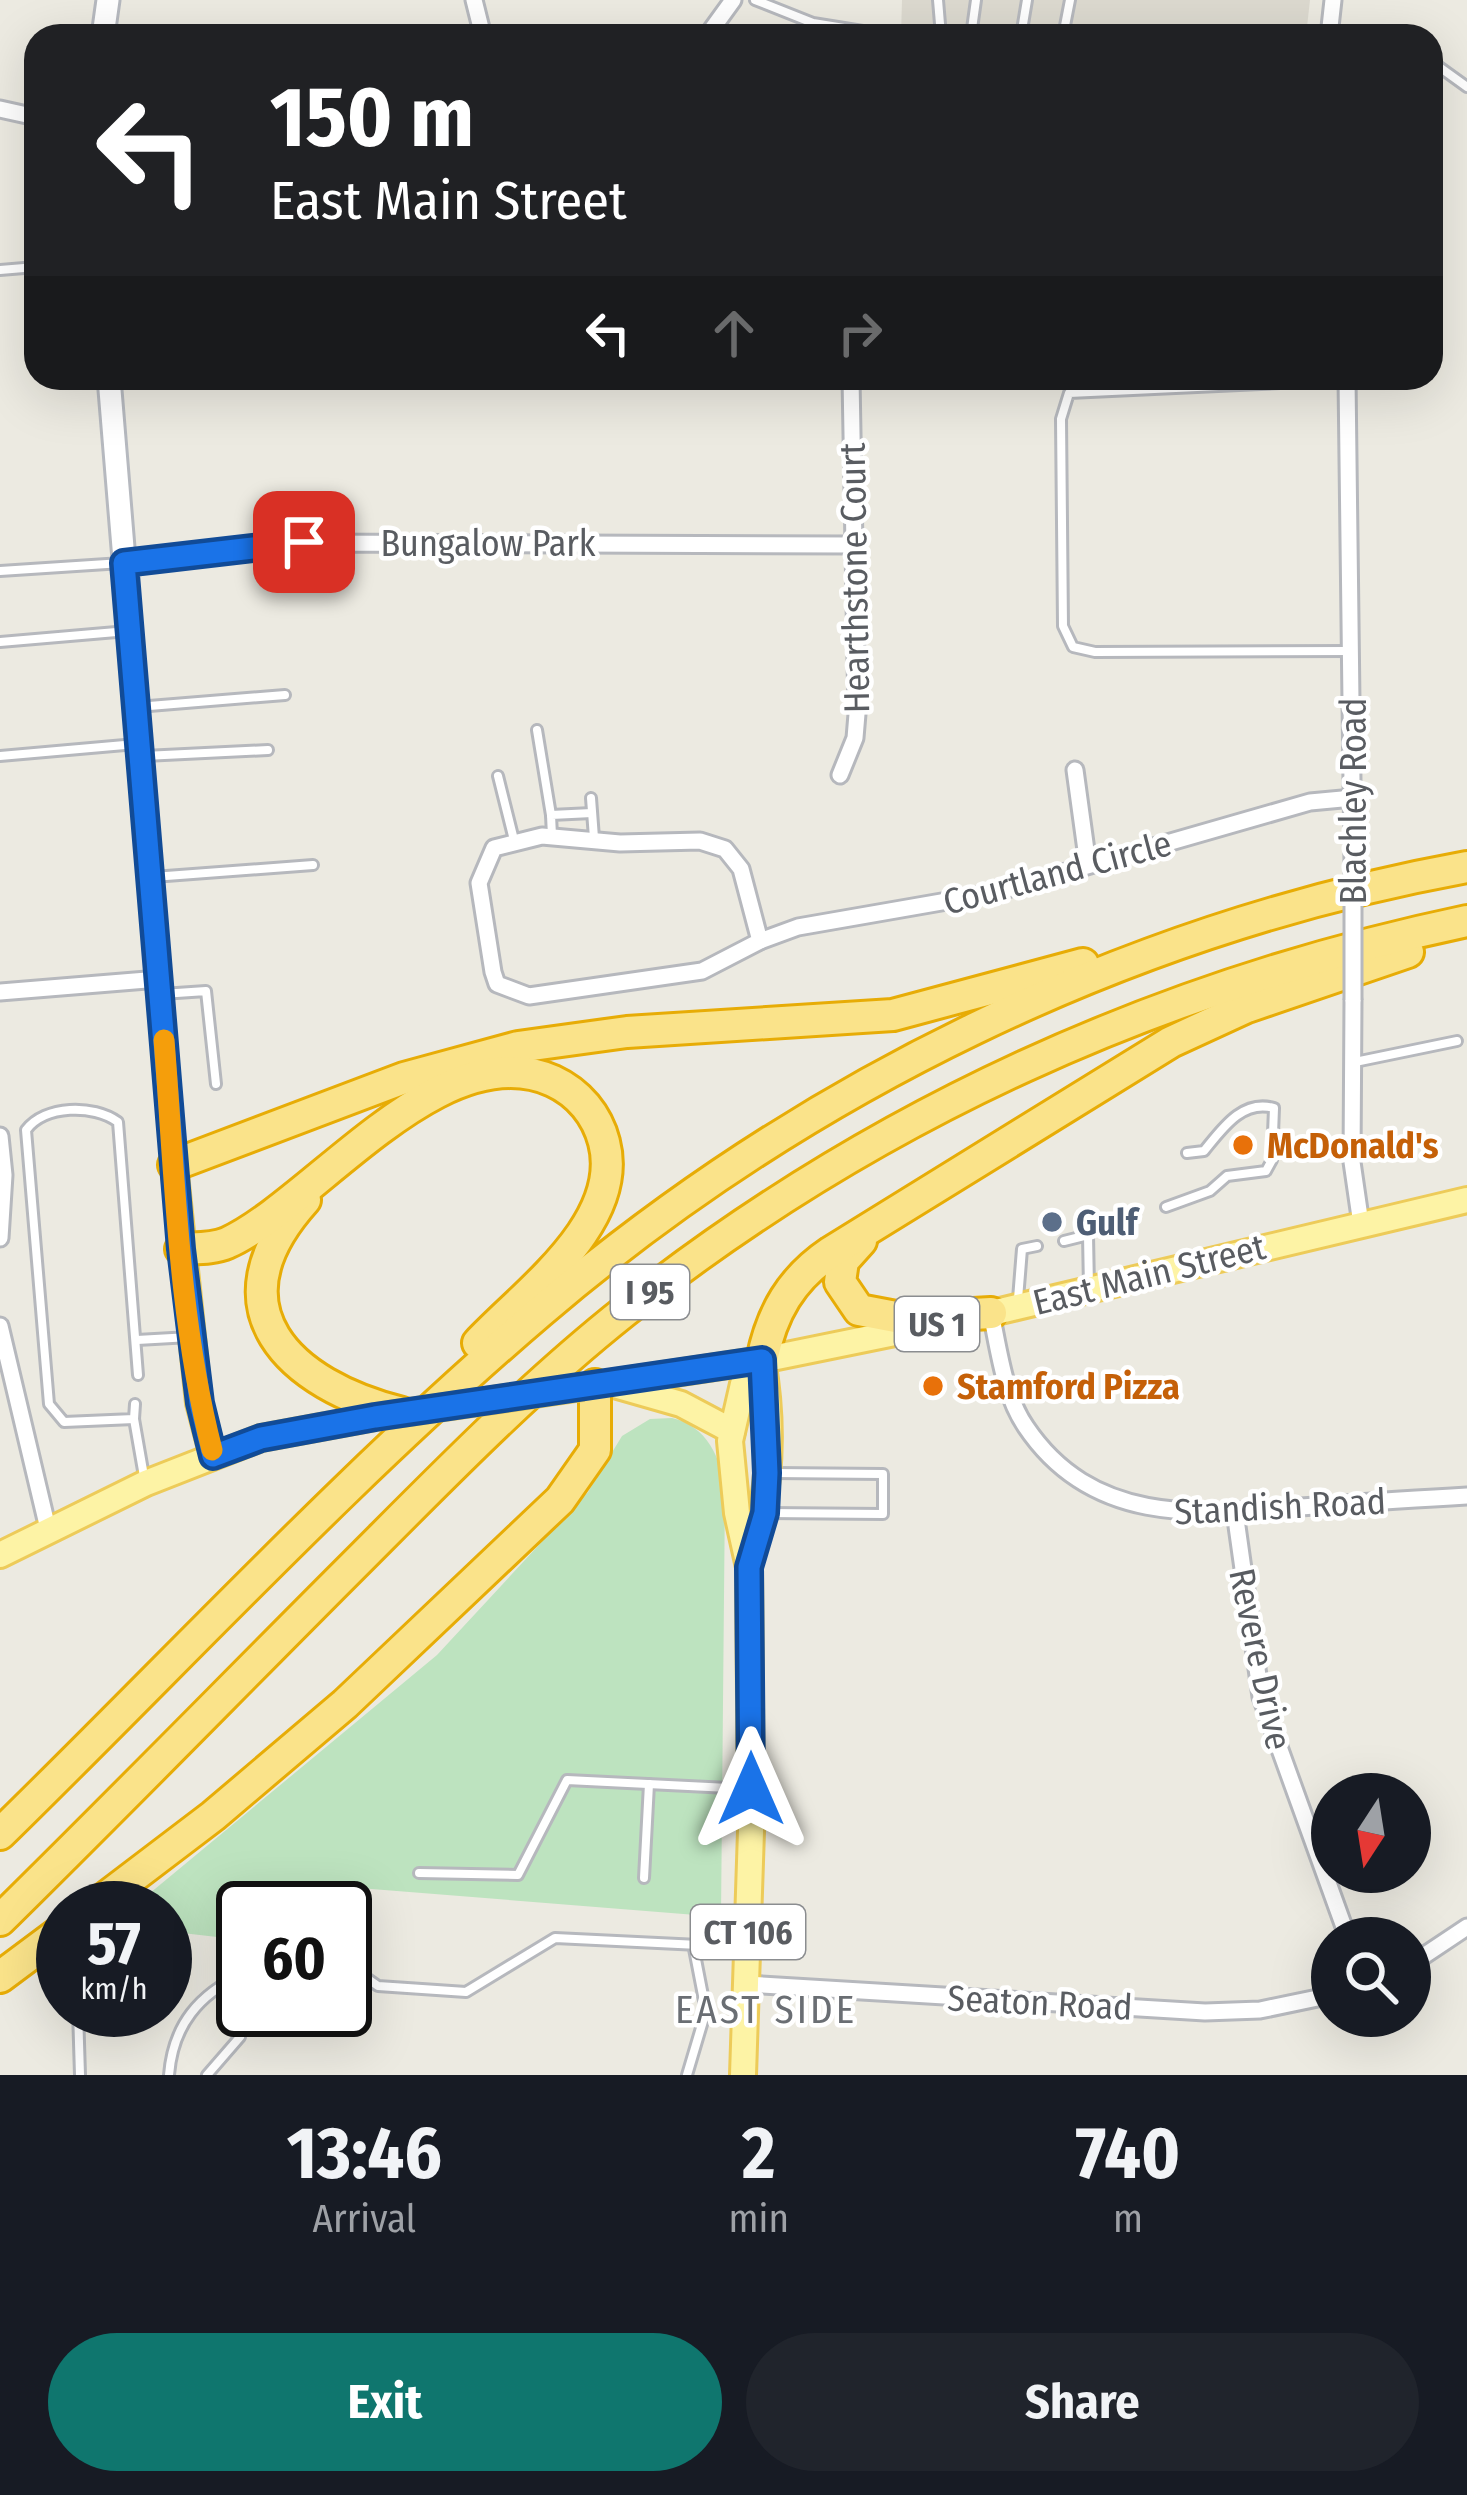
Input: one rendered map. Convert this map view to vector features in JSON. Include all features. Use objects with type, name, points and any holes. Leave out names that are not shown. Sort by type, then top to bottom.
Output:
[{"type":"highway","name":"I 95","points":[[0,1834],[490,1356],[705,1185],[820,1111],[942,1045],[1066,987],[1194,939],[1326,899],[1467,867]]},
{"type":"highway","name":"I 95","points":[[0,1920],[522,1401],[622,1313],[730,1233],[900,1127],[1080,1039],[1271,970],[1467,921]]},
{"type":"highway","points":[[762,1360],[779,1305],[801,1275],[1120,1071],[1210,1023],[1467,932]]},
{"type":"highway","points":[[174,1165],[404,1078],[518,1046],[628,1032],[893,1015],[1194,939]]},
{"type":"highway","points":[[181,1249],[229,1242],[359,1145],[448,1091],[485,1078],[526,1074],[566,1087],[601,1131],[608,1168],[600,1205],[578,1238],[220,1619]]},
{"type":"highway","points":[[359,1145],[278,1235],[264,1279],[266,1311],[276,1340],[306,1374],[389,1415]]},
{"type":"highway","points":[[953,1176],[850,1250],[840,1282],[851,1304],[871,1315],[1004,1310]]},
{"type":"highway","points":[[126,1881],[304,1740],[547,1514],[584,1473],[595,1450],[595,1385]]},
{"type":"highway","points":[[0,1977],[36,1950]]},
{"type":"main road","points":[[110,390],[181,1249],[213,1456]]},
{"type":"main road","name":"East Main Street","points":[[0,1555],[146,1483],[261,1438],[762,1360],[1004,1310],[1467,1200]]},
{"type":"main road","name":"CT 106","points":[[742,2075],[751,1789],[749,1567],[736,1513],[732,1431],[743,1384],[762,1360]]},
{"type":"main road","name":"CT 106","points":[[749,1567],[765,1513],[762,1360]]},
{"type":"main road","points":[[595,1385],[681,1404],[732,1431]]},
{"type":"main road","points":[[736,1513],[765,1513]]},
{"type":"street","name":"Hearthstone Court","points":[[841,775],[855,738],[857,714],[851,390]]},
{"type":"street","name":"Blachley Road","points":[[1347,390],[1353,651],[1352,1162],[1361,1224]]},
{"type":"street","name":"Bungalow Park","points":[[124,563],[304,542],[853,544]]},
{"type":"street","points":[[1075,770],[1088,865]]},
{"type":"street","name":"Courtland Circle","points":[[514,840],[494,848],[479,884],[493,972],[506,989],[529,996],[701,971],[798,926],[993,893],[1310,802],[1353,798]]},
{"type":"street","points":[[514,840],[552,836],[700,841],[725,849],[741,869],[760,941]]},
{"type":"street","points":[[0,992],[160,987]]},
{"type":"street","points":[[0,1136],[4,1196],[0,1238]]},
{"type":"street","name":"Standish Road","points":[[1004,1310],[1015,1408],[1045,1450],[1101,1494],[1160,1513],[1467,1496]]},
{"type":"street","points":[[0,1326],[49,1533]]},
{"type":"street","name":"Revere Drive","points":[[1234,1512],[1246,1624],[1261,1697],[1340,1917]]},
{"type":"street","points":[[1431,1951],[1467,1927]]},
{"type":"street","name":"Seaton Road","points":[[746,1984],[1204,2012],[1260,2010],[1311,1999]]},
{"type":"lane","points":[[755,0],[819,24]]},
{"type":"lane","points":[[1129,390],[1069,393],[1061,419],[1063,626],[1069,643],[1095,652],[1353,651]]},
{"type":"lane","points":[[0,571],[124,563]]},
{"type":"lane","points":[[0,642],[130,631]]},
{"type":"lane","points":[[136,707],[285,695]]},
{"type":"lane","points":[[537,730],[552,836]]},
{"type":"lane","points":[[0,756],[268,750]]},
{"type":"lane","points":[[498,776],[514,840]]},
{"type":"lane","points":[[591,798],[594,838]]},
{"type":"lane","points":[[551,815],[592,813]]},
{"type":"lane","points":[[151,877],[313,865]]},
{"type":"lane","points":[[160,987],[206,991],[216,1084]]},
{"type":"lane","points":[[1353,1062],[1457,1041]]},
{"type":"lane","points":[[1166,1208],[1210,1191],[1227,1176],[1266,1171],[1272,1160],[1274,1108],[1260,1105],[1233,1117],[1204,1151],[1187,1154]]},
{"type":"lane","points":[[134,1419],[64,1422],[49,1404],[26,1130],[43,1115],[61,1110],[98,1113],[118,1122],[138,1375]]},
{"type":"lane","points":[[1064,1240],[1088,1235],[1089,1288]]},
{"type":"lane","points":[[1004,1310],[1022,1249],[1037,1246]]},
{"type":"lane","points":[[136,1340],[192,1337]]},
{"type":"lane","points":[[135,1404],[146,1483]]},
{"type":"lane","points":[[765,1513],[883,1514],[884,1474],[767,1473]]},
{"type":"lane","points":[[419,1873],[518,1875],[567,1780],[751,1789]]},
{"type":"lane","points":[[644,1878],[649,1784]]},
{"type":"lane","points":[[372,1982],[466,1992],[555,1939],[694,1949],[747,1946]]},
{"type":"lane","points":[[688,2075],[706,2011],[694,1949]]},
{"type":"lane","points":[[170,2075],[172,2046],[192,2008],[216,1987]]},
{"type":"lane","points":[[79,2037],[80,2075]]},
{"type":"lane","points":[[207,2075],[240,2037]]},
{"type":"shaded area","points":[[902,0],[1310,0],[1307,24],[901,24]]},
{"type":"green space","points":[[672,1418],[703,1436],[720,1466],[725,1490],[721,1917],[372,1889],[372,1881],[216,1881],[216,1937],[192,1934],[192,1881],[165,1881],[437,1655],[588,1492],[622,1436],[650,1419]]},
{"type":"slow traffic","points":[[164,1040],[181,1249],[200,1403],[212,1450]]},
{"type":"place","name":"McDonald's","points":[[1243,1145]]},
{"type":"place","name":"Gulf","points":[[1052,1222]]},
{"type":"place","name":"Stamford Pizza","points":[[933,1386]]},
{"type":"district","name":"EAST SIDE","points":[[766,2009]]},
{"type":"route","points":[[304,542],[124,563],[181,1249],[200,1403],[213,1456],[261,1438],[375,1417],[762,1360],[767,1473],[765,1513],[749,1567],[751,1789]]}]
